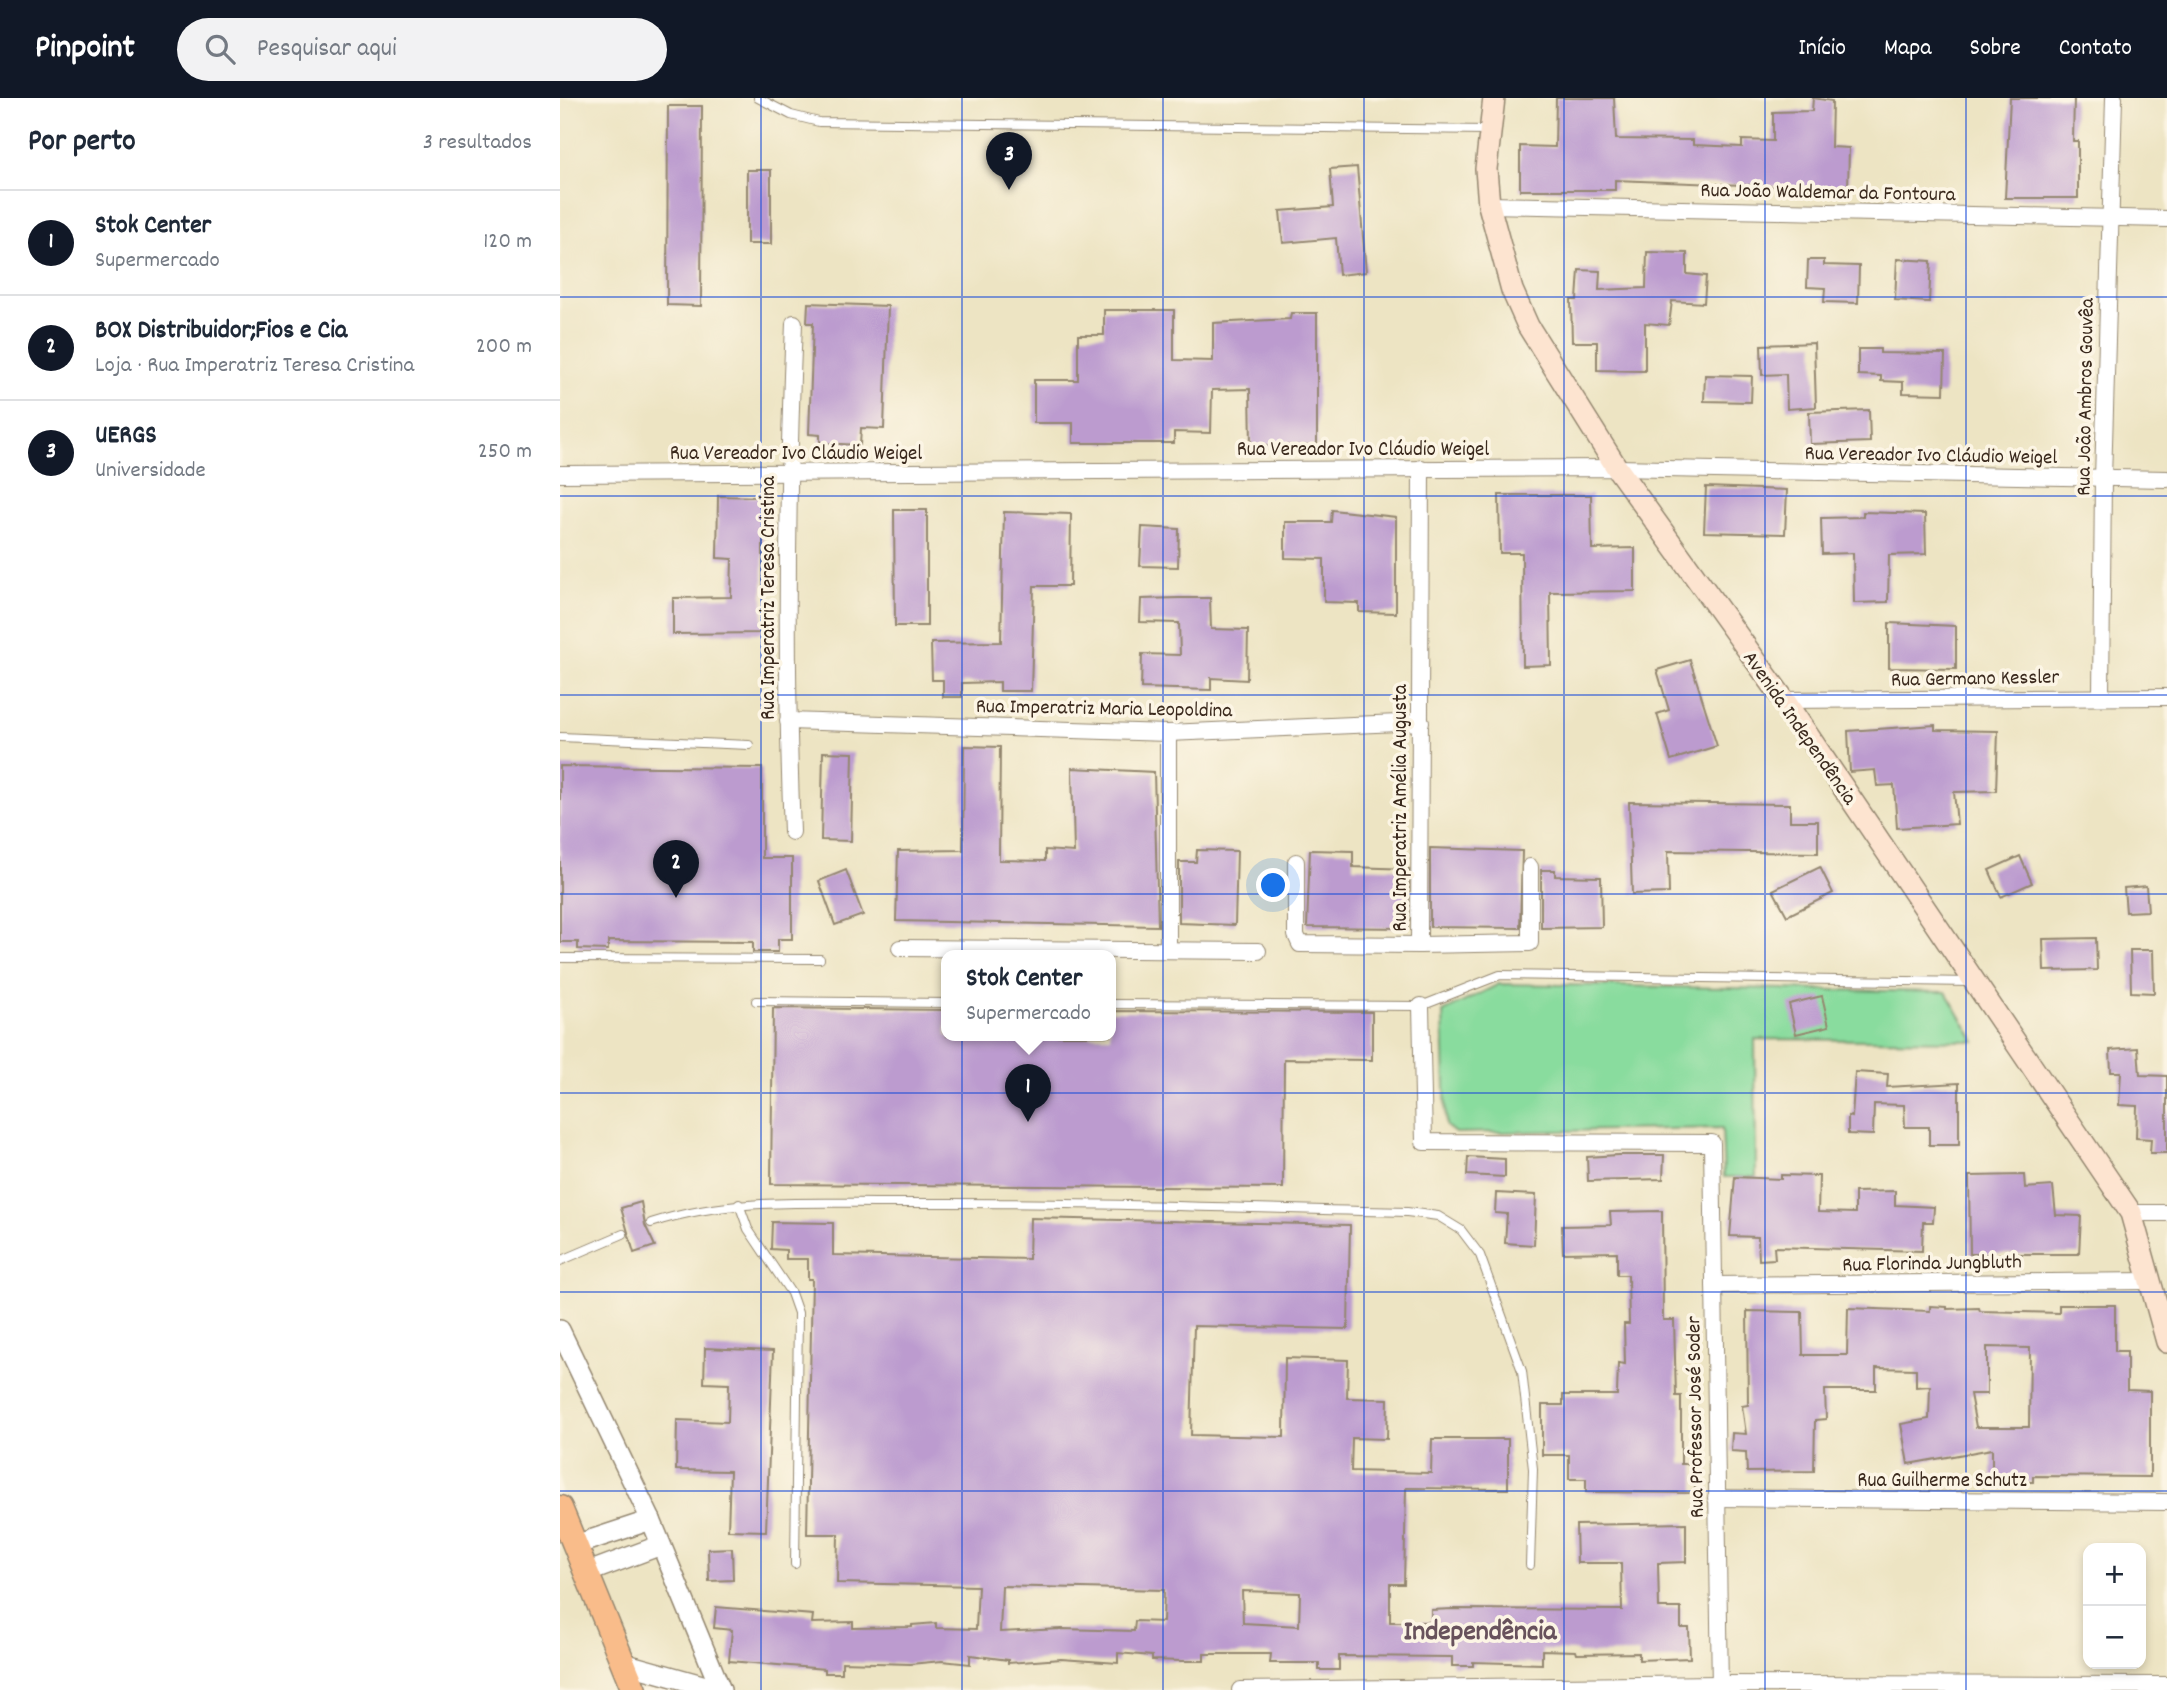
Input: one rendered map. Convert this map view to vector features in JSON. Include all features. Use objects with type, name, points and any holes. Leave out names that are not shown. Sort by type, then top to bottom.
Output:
[{"type":"main road","name":"Avenida Independência","points":[[1494,98],[1486,169],[1489,205],[1512,290],[1528,326],[1617,468],[1784,700],[2131,1213],[2167,1342]]},
{"type":"main road","points":[[560,1508],[634,1690]]},
{"type":"street","name":"Rua João Ambros Gouvêa","points":[[2101,696],[2102,479],[2114,98]]},
{"type":"street","name":"Rua João Waldemar da Fontoura","points":[[1489,205],[2167,219]]},
{"type":"street","name":"Rua Imperatriz Teresa Cristina","points":[[792,832],[788,721],[788,474],[794,323]]},
{"type":"street","name":"Rua Imperatriz Amélia Augusta","points":[[1296,862],[1297,935],[1300,944],[1419,945],[1421,468]]},
{"type":"street","name":"Rua Vereador Ivo Cláudio Weigel","points":[[560,474],[1617,468],[2167,480]]},
{"type":"street","name":"Rua Germano Kessler","points":[[1784,700],[2167,697]]},
{"type":"street","name":"Rua Imperatriz Maria Leopoldina","points":[[788,721],[1168,733],[1421,722]]},
{"type":"street","points":[[1168,733],[1168,949]]},
{"type":"street","points":[[1419,945],[1530,943],[1530,867]]},
{"type":"street","points":[[900,948],[1258,951]]},
{"type":"street","name":"Rua Professor José Soder","points":[[1421,1006],[1424,1142],[1713,1143],[1720,1687]]},
{"type":"street","points":[[2131,1213],[2167,1213]]},
{"type":"street","name":"Rua Florinda Jungbluth","points":[[1714,1286],[2150,1281]]},
{"type":"street","points":[[560,1330],[651,1520],[720,1690]]},
{"type":"street","name":"Rua Guilherme Schutz","points":[[1716,1498],[2167,1502]]},
{"type":"street","points":[[575,1545],[651,1520]]},
{"type":"street","points":[[586,1573],[661,1545]]},
{"type":"street","points":[[623,1663],[720,1690]]},
{"type":"street","points":[[1240,1690],[2161,1687]]},
{"type":"lane","points":[[758,98],[772,107],[819,122],[1491,130]]},
{"type":"lane","points":[[560,737],[749,745]]},
{"type":"lane","points":[[560,958],[820,959]]},
{"type":"lane","points":[[1116,1004],[1421,1006],[1500,975],[1975,982]]},
{"type":"lane","points":[[756,1001],[941,1003]]},
{"type":"lane","points":[[651,1223],[691,1210],[739,1204],[986,1203],[1407,1212],[1438,1216],[1461,1230],[1480,1255],[1522,1371],[1533,1469],[1530,1565]]},
{"type":"lane","points":[[739,1204],[748,1229],[791,1293],[798,1312],[795,1563]]},
{"type":"lane","points":[[560,1261],[623,1234]]},
{"type":"green space","points":[[1499,984],[1946,992],[1975,1041],[1755,1039],[1756,1177],[1724,1177],[1722,1128],[1455,1133],[1446,1126],[1443,1012]]},
{"type":"building","points":[[1556,98],[1614,98],[1616,139],[1693,140],[1693,145],[1742,147],[1742,140],[1773,141],[1773,112],[1812,111],[1813,98],[1832,101],[1831,147],[1849,148],[1848,189],[1615,180],[1615,190],[1520,190],[1520,146],[1555,147]]},
{"type":"building","points":[[2010,98],[2074,98],[2073,141],[2078,141],[2078,198],[2005,198]]},
{"type":"building","points":[[668,106],[702,106],[701,306],[667,305]]},
{"type":"building","points":[[1357,167],[1366,272],[1339,275],[1336,238],[1283,243],[1280,211],[1333,207],[1330,169]]},
{"type":"building","points":[[747,170],[771,170],[771,244],[747,244]]},
{"type":"building","points":[[1647,252],[1687,253],[1687,274],[1706,276],[1704,303],[1672,301],[1669,325],[1645,323],[1645,371],[1597,370],[1597,342],[1572,342],[1571,300],[1577,300],[1579,270],[1600,271],[1599,290],[1646,288]]},
{"type":"building","points":[[1897,259],[1931,261],[1929,302],[1895,300]]},
{"type":"building","points":[[1808,260],[1824,260],[1824,265],[1859,266],[1858,303],[1824,302],[1825,288],[1807,287]]},
{"type":"building","points":[[808,303],[888,306],[884,429],[861,428],[860,445],[820,443],[820,435],[809,434],[813,323],[807,323]]},
{"type":"building","points":[[1104,310],[1174,310],[1174,360],[1213,361],[1213,323],[1290,319],[1291,313],[1317,313],[1317,446],[1251,445],[1250,389],[1212,390],[1211,433],[1174,432],[1174,443],[1073,443],[1073,423],[1034,423],[1034,380],[1078,380],[1078,335],[1104,335]]},
{"type":"building","points":[[1814,343],[1816,407],[1787,409],[1786,374],[1762,375],[1761,345]]},
{"type":"building","points":[[1858,349],[1880,349],[1880,353],[1945,354],[1944,394],[1903,393],[1903,382],[1881,381],[1881,376],[1858,375]]},
{"type":"building","points":[[1705,375],[1752,376],[1751,402],[1704,401]]},
{"type":"building","points":[[1869,410],[1870,442],[1810,444],[1809,412]]},
{"type":"building","points":[[1706,487],[1787,490],[1785,534],[1704,532]]},
{"type":"building","points":[[1499,495],[1591,495],[1592,549],[1635,548],[1635,591],[1550,592],[1551,665],[1523,666],[1522,553],[1500,553]]},
{"type":"building","points":[[718,496],[763,497],[763,633],[673,634],[673,598],[731,597],[732,559],[717,558]]},
{"type":"building","points":[[894,510],[927,510],[927,626],[895,626]]},
{"type":"building","points":[[1332,510],[1396,517],[1396,613],[1359,612],[1359,603],[1324,602],[1324,559],[1285,558],[1285,522],[1331,522]]},
{"type":"building","points":[[1004,512],[1071,514],[1070,586],[1034,586],[1031,691],[1000,691],[1000,682],[962,683],[962,697],[943,697],[943,680],[932,680],[931,643],[1001,642]]},
{"type":"building","points":[[1863,512],[1925,514],[1926,554],[1889,555],[1888,602],[1854,603],[1853,553],[1822,554],[1821,518],[1863,517]]},
{"type":"building","points":[[1142,527],[1179,529],[1178,567],[1140,566]]},
{"type":"building","points":[[1210,598],[1211,629],[1248,630],[1247,680],[1211,678],[1211,690],[1141,688],[1142,654],[1180,655],[1179,623],[1140,622],[1141,599]]},
{"type":"building","points":[[1889,623],[1956,626],[1956,669],[1889,668]]},
{"type":"building","points":[[1690,660],[1717,746],[1671,760],[1657,714],[1669,710],[1657,670]]},
{"type":"building","points":[[1935,725],[1935,730],[1998,731],[1996,791],[1954,792],[1957,824],[1897,828],[1894,785],[1877,786],[1875,770],[1850,772],[1848,731]]},
{"type":"building","points":[[964,746],[1000,747],[999,860],[1045,861],[1045,850],[1074,852],[1072,768],[1154,772],[1158,926],[896,921],[898,851],[963,850]]},
{"type":"building","points":[[823,752],[853,753],[851,841],[821,840]]},
{"type":"building","points":[[560,766],[762,768],[762,858],[792,858],[792,939],[778,939],[778,952],[753,952],[753,942],[608,941],[608,950],[578,949],[578,942],[560,942]]},
{"type":"building","points":[[1629,802],[1790,804],[1790,821],[1818,821],[1818,853],[1668,851],[1669,893],[1632,894]]},
{"type":"building","points":[[1430,848],[1522,851],[1520,928],[1430,927]]},
{"type":"building","points":[[1197,850],[1237,851],[1235,925],[1179,923],[1179,862],[1196,862]]},
{"type":"building","points":[[1310,850],[1353,851],[1353,867],[1409,869],[1408,928],[1307,927]]},
{"type":"building","points":[[2020,856],[2032,883],[2001,897],[1989,870]]},
{"type":"building","points":[[1820,867],[1833,893],[1787,916],[1773,890]]},
{"type":"building","points":[[846,870],[863,915],[835,925],[819,881]]},
{"type":"building","points":[[1541,870],[1555,870],[1555,876],[1601,877],[1602,927],[1541,928]]},
{"type":"building","points":[[2146,886],[2148,911],[2126,912],[2124,888]]},
{"type":"building","points":[[2096,938],[2097,970],[2044,971],[2043,939]]},
{"type":"building","points":[[2130,950],[2153,950],[2154,993],[2131,992]]},
{"type":"building","points":[[1822,996],[1829,1026],[1796,1034],[1789,1004]]},
{"type":"building","points":[[773,1008],[941,1010],[941,1041],[1116,1041],[1116,1011],[1372,1012],[1372,1060],[1284,1059],[1283,1188],[771,1184]]},
{"type":"building","points":[[2138,1048],[2140,1075],[2167,1076],[2167,1153],[2150,1153],[2151,1139],[2136,1138],[2137,1106],[2119,1105],[2121,1072],[2111,1072],[2110,1050]]},
{"type":"building","points":[[1855,1072],[1888,1074],[1887,1087],[1959,1083],[1959,1145],[1929,1145],[1929,1127],[1905,1127],[1904,1105],[1874,1104],[1873,1135],[1848,1134]]},
{"type":"building","points":[[1664,1155],[1663,1179],[1588,1181],[1587,1157]]},
{"type":"building","points":[[1468,1157],[1505,1159],[1505,1177],[1467,1175]]},
{"type":"building","points":[[1781,1175],[1819,1176],[1818,1212],[1855,1213],[1855,1192],[1895,1191],[1895,1205],[1934,1207],[1933,1222],[1923,1222],[1922,1251],[1774,1247],[1775,1259],[1759,1260],[1758,1237],[1730,1236],[1735,1177],[1781,1179]]},
{"type":"building","points":[[2024,1175],[2025,1188],[2053,1186],[2056,1215],[2081,1216],[2079,1254],[1970,1254],[1969,1176]]},
{"type":"building","points":[[1496,1193],[1536,1195],[1534,1245],[1505,1243],[1507,1214],[1495,1213]]},
{"type":"building","points":[[641,1202],[645,1225],[655,1246],[634,1253],[621,1208]]},
{"type":"building","points":[[1662,1211],[1663,1320],[1674,1320],[1676,1396],[1681,1396],[1681,1464],[1695,1464],[1695,1493],[1586,1492],[1586,1479],[1569,1479],[1569,1455],[1542,1455],[1542,1405],[1563,1405],[1563,1395],[1617,1395],[1618,1363],[1625,1364],[1624,1324],[1629,1324],[1628,1275],[1617,1275],[1617,1252],[1563,1253],[1562,1226],[1611,1225],[1610,1212]]},
{"type":"building","points":[[1030,1218],[1350,1225],[1348,1329],[1194,1326],[1191,1435],[1284,1437],[1285,1358],[1348,1360],[1347,1398],[1388,1399],[1387,1439],[1352,1438],[1351,1471],[1431,1473],[1432,1439],[1508,1439],[1508,1489],[1406,1488],[1404,1584],[1390,1584],[1390,1622],[1431,1622],[1431,1610],[1622,1610],[1621,1563],[1577,1563],[1576,1525],[1686,1523],[1686,1562],[1658,1563],[1659,1608],[1681,1608],[1681,1628],[1689,1628],[1690,1658],[1639,1660],[1639,1653],[1577,1654],[1576,1651],[1542,1650],[1542,1664],[1473,1662],[1473,1666],[1452,1666],[1452,1657],[1339,1656],[1339,1670],[1319,1670],[1319,1663],[1270,1663],[1271,1654],[1204,1654],[1204,1661],[1182,1661],[1152,1660],[1152,1656],[1118,1653],[1118,1663],[1061,1659],[1008,1663],[1008,1660],[970,1655],[970,1664],[942,1661],[910,1664],[842,1662],[842,1673],[825,1673],[825,1669],[729,1661],[732,1630],[714,1628],[716,1607],[813,1615],[812,1623],[853,1622],[853,1628],[912,1627],[936,1623],[936,1628],[976,1629],[978,1586],[837,1583],[838,1534],[807,1534],[812,1279],[808,1279],[808,1259],[786,1259],[786,1250],[771,1249],[772,1222],[833,1223],[833,1255],[1029,1259]],"holes":[[[1002,1586],[1164,1590],[1163,1622],[1135,1621],[1134,1631],[1062,1629],[1000,1632]],[[1242,1591],[1300,1593],[1299,1626],[1243,1623]]]},
{"type":"building","points":[[2059,1305],[2115,1305],[2115,1351],[2127,1351],[2127,1390],[2150,1391],[2150,1477],[2033,1476],[2033,1482],[1992,1482],[1992,1449],[1908,1464],[1901,1424],[1929,1419],[1930,1386],[1916,1387],[1916,1369],[1876,1368],[1876,1390],[1825,1390],[1826,1419],[1815,1420],[1814,1471],[1747,1472],[1746,1452],[1731,1451],[1732,1433],[1746,1434],[1742,1406],[1748,1405],[1747,1311],[1802,1312],[1803,1355],[1847,1355],[1848,1308],[1930,1311],[1930,1306],[1947,1309],[1979,1308],[1980,1311],[2059,1313]],"holes":[[[1987,1347],[2030,1348],[2029,1427],[1976,1427],[1970,1394],[1987,1394]]]},
{"type":"building","points":[[705,1348],[773,1351],[766,1531],[728,1530],[730,1471],[676,1470],[677,1420],[728,1422],[729,1384],[704,1383]]},
{"type":"building","points":[[732,1548],[733,1580],[709,1581],[708,1549]]},
{"type":"place","name":"UERGS","points":[[1009,190]]},
{"type":"place","name":"BOX Distribuidor;Fios e Cia","points":[[676,898]]},
{"type":"place","name":"Stok Center","points":[[1028,1122]]},
{"type":"district","name":"Independência","points":[[1480,1629]]}]
